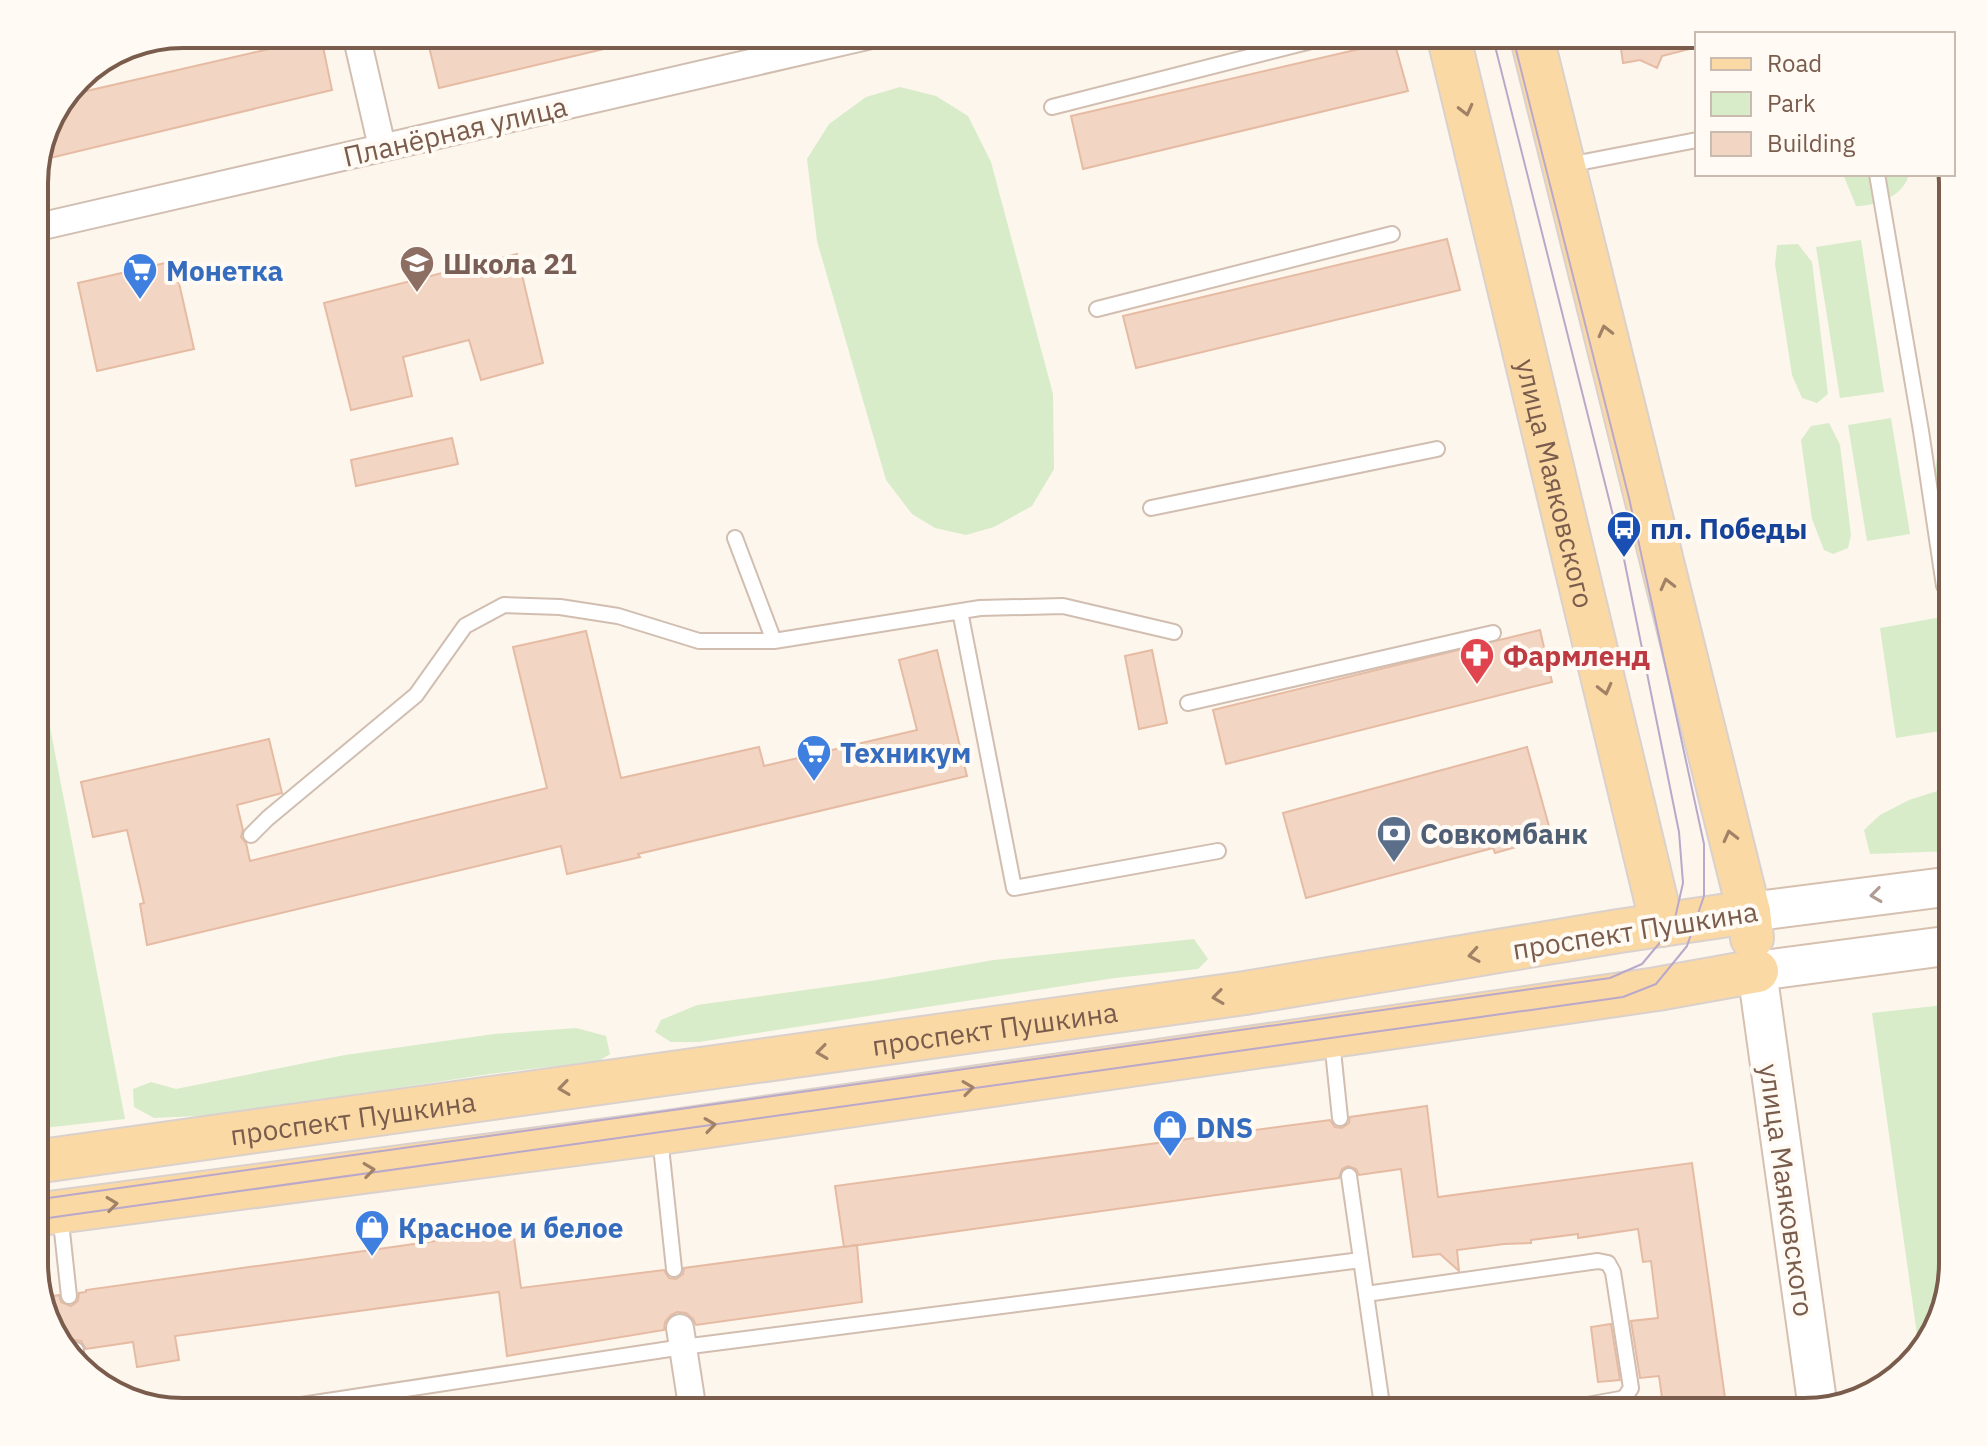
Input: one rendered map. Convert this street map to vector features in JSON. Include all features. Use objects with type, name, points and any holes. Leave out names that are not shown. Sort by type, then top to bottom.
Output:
[{"type":"main road","name":"улица Маяковского","points":[[1451,48],[1662,925]]},
{"type":"main road","name":"улица Маяковского","points":[[1534,48],[1749,912],[1757,971]]},
{"type":"main road","name":"проспект Пушкина","points":[[48,1160],[1245,993],[1749,912]]},
{"type":"main road","points":[[1662,925],[1757,971]]},
{"type":"main road","name":"проспект Пушкина","points":[[48,1213],[660,1133],[1657,989],[1757,971]]},
{"type":"street","points":[[359,48],[382,147]]},
{"type":"street","name":"Планёрная улица","points":[[48,225],[797,48]]},
{"type":"street","name":"проспект Пушкина","points":[[1749,912],[1939,888]]},
{"type":"street","name":"проспект Пушкина","points":[[1757,971],[1939,947]]},
{"type":"street","name":"улица Маяковского","points":[[1757,971],[1816,1397]]},
{"type":"street","points":[[682,1337],[691,1398]]},
{"type":"lane","points":[[1052,107],[1284,48]]},
{"type":"lane","points":[[1564,166],[1695,140]]},
{"type":"lane","points":[[1877,176],[1939,552]]},
{"type":"lane","points":[[1097,309],[1392,234]]},
{"type":"lane","points":[[1151,508],[1437,449]]},
{"type":"lane","points":[[735,538],[774,641]]},
{"type":"lane","points":[[251,835],[416,695],[465,626],[504,605],[560,607],[618,616],[699,641],[774,641],[980,608],[1063,606],[1174,632]]},
{"type":"lane","points":[[960,611],[1014,888],[1218,851]]},
{"type":"lane","points":[[1188,703],[1493,633]]},
{"type":"lane","points":[[1332,1036],[1340,1118]]},
{"type":"lane","points":[[660,1133],[674,1269]]},
{"type":"lane","points":[[1349,1176],[1381,1398]]},
{"type":"lane","points":[[48,1217],[69,1296]]},
{"type":"lane","points":[[334,1398],[682,1337],[1361,1260]]},
{"type":"lane","points":[[1366,1294],[1598,1261],[1608,1263],[1613,1272],[1631,1388],[1622,1398]]},
{"type":"green space","points":[[900,87],[936,96],[968,116],[991,162],[1053,394],[1054,469],[1032,506],[994,527],[966,535],[935,528],[912,514],[886,480],[817,241],[807,159],[829,124],[866,97]]},
{"type":"green space","points":[[1844,176],[1908,176],[1896,194],[1872,204],[1856,206]]},
{"type":"green space","points":[[1861,240],[1884,392],[1840,398],[1816,247]]},
{"type":"green space","points":[[1798,244],[1812,262],[1828,394],[1817,403],[1802,398],[1792,375],[1775,264],[1777,245]]},
{"type":"green space","points":[[1891,418],[1910,534],[1867,541],[1848,425]]},
{"type":"green space","points":[[1829,423],[1840,445],[1851,535],[1848,548],[1833,554],[1824,550],[1812,519],[1801,440],[1811,426]]},
{"type":"green space","points":[[1939,446],[1939,511],[1935,487]]},
{"type":"green space","points":[[1939,617],[1939,731],[1896,738],[1880,628]]},
{"type":"green space","points":[[48,716],[125,1119],[48,1127]]},
{"type":"green space","points":[[1939,790],[1939,852],[1870,854],[1864,830],[1880,815],[1909,800]]},
{"type":"green space","points":[[1194,939],[1208,959],[1198,969],[1115,978],[699,1042],[671,1042],[655,1032],[661,1020],[697,1005],[994,960]]},
{"type":"green space","points":[[1939,1006],[1939,1263],[1932,1306],[1917,1336],[1872,1013]]},
{"type":"green space","points":[[576,1028],[606,1036],[610,1054],[599,1061],[490,1074],[220,1115],[154,1118],[134,1107],[133,1089],[151,1082],[176,1089],[345,1055],[494,1034]]},
{"type":"building","points":[[273,48],[323,48],[332,90],[51,158],[62,123],[85,91]]},
{"type":"building","points":[[429,48],[608,48],[439,88]]},
{"type":"building","points":[[1364,48],[1396,48],[1408,91],[1083,169],[1071,116]]},
{"type":"building","points":[[1621,48],[1693,48],[1662,56],[1657,68],[1640,60],[1623,63]]},
{"type":"building","points":[[1447,239],[1460,290],[1136,368],[1123,316]]},
{"type":"building","points":[[517,254],[543,363],[481,380],[469,340],[403,357],[412,396],[351,410],[324,303]]},
{"type":"building","points":[[174,261],[194,349],[97,371],[78,283]]},
{"type":"building","points":[[452,438],[458,464],[356,486],[351,460]]},
{"type":"building","points":[[1540,630],[1552,682],[1226,764],[1213,710]]},
{"type":"building","name":"Техникум","points":[[586,631],[621,778],[759,747],[764,766],[917,730],[899,660],[937,650],[967,776],[638,854],[640,857],[567,874],[561,846],[147,945],[140,904],[144,903],[127,830],[93,837],[81,782],[269,739],[282,793],[237,805],[243,830],[241,837],[246,843],[250,861],[547,788],[513,647]]},
{"type":"building","points":[[1152,650],[1167,723],[1139,729],[1125,656]]},
{"type":"building","points":[[1527,747],[1552,837],[1495,853],[1493,848],[1306,898],[1283,813]]},
{"type":"building","points":[[1427,1106],[1438,1197],[1692,1163],[1725,1398],[1662,1398],[1659,1376],[1640,1378],[1631,1321],[1658,1318],[1651,1261],[1643,1262],[1638,1229],[1457,1250],[1459,1271],[1440,1254],[1413,1257],[1401,1169],[1359,1175],[1356,1169],[1348,1166],[1342,1169],[1339,1178],[844,1247],[835,1186],[1330,1120],[1335,1127],[1342,1128],[1349,1123],[1350,1117]]},
{"type":"building","points":[[513,1230],[521,1288],[664,1270],[669,1278],[676,1279],[683,1274],[684,1268],[857,1245],[862,1302],[696,1325],[686,1313],[677,1312],[665,1322],[664,1330],[507,1356],[499,1292],[175,1336],[179,1360],[137,1367],[133,1342],[86,1349],[81,1341],[74,1341],[66,1330],[53,1296],[59,1295],[61,1302],[71,1306],[78,1301],[79,1293]]},
{"type":"building","points":[[1611,1324],[1620,1380],[1598,1382],[1591,1327]]},
{"type":"tram line","points":[[48,1198],[1610,978],[1642,964],[1673,927],[1683,883],[1679,832],[1624,559],[1496,48]]},
{"type":"tram line","points":[[48,1218],[1623,997],[1656,984],[1687,946],[1704,896],[1704,844],[1629,498],[1516,48]]},
{"type":"place","name":"Школа 21","points":[[417,294]]},
{"type":"place","name":"Монетка","points":[[140,301]]},
{"type":"place","name":"пл. Победы","points":[[1624,559]]},
{"type":"place","name":"Фармленд","points":[[1477,686]]},
{"type":"place","name":"Техникум","points":[[814,783]]},
{"type":"place","name":"Совкомбанк","points":[[1394,864]]},
{"type":"place","name":"DNS","points":[[1170,1158]]},
{"type":"place","name":"Красное и белое","points":[[372,1258]]}]
